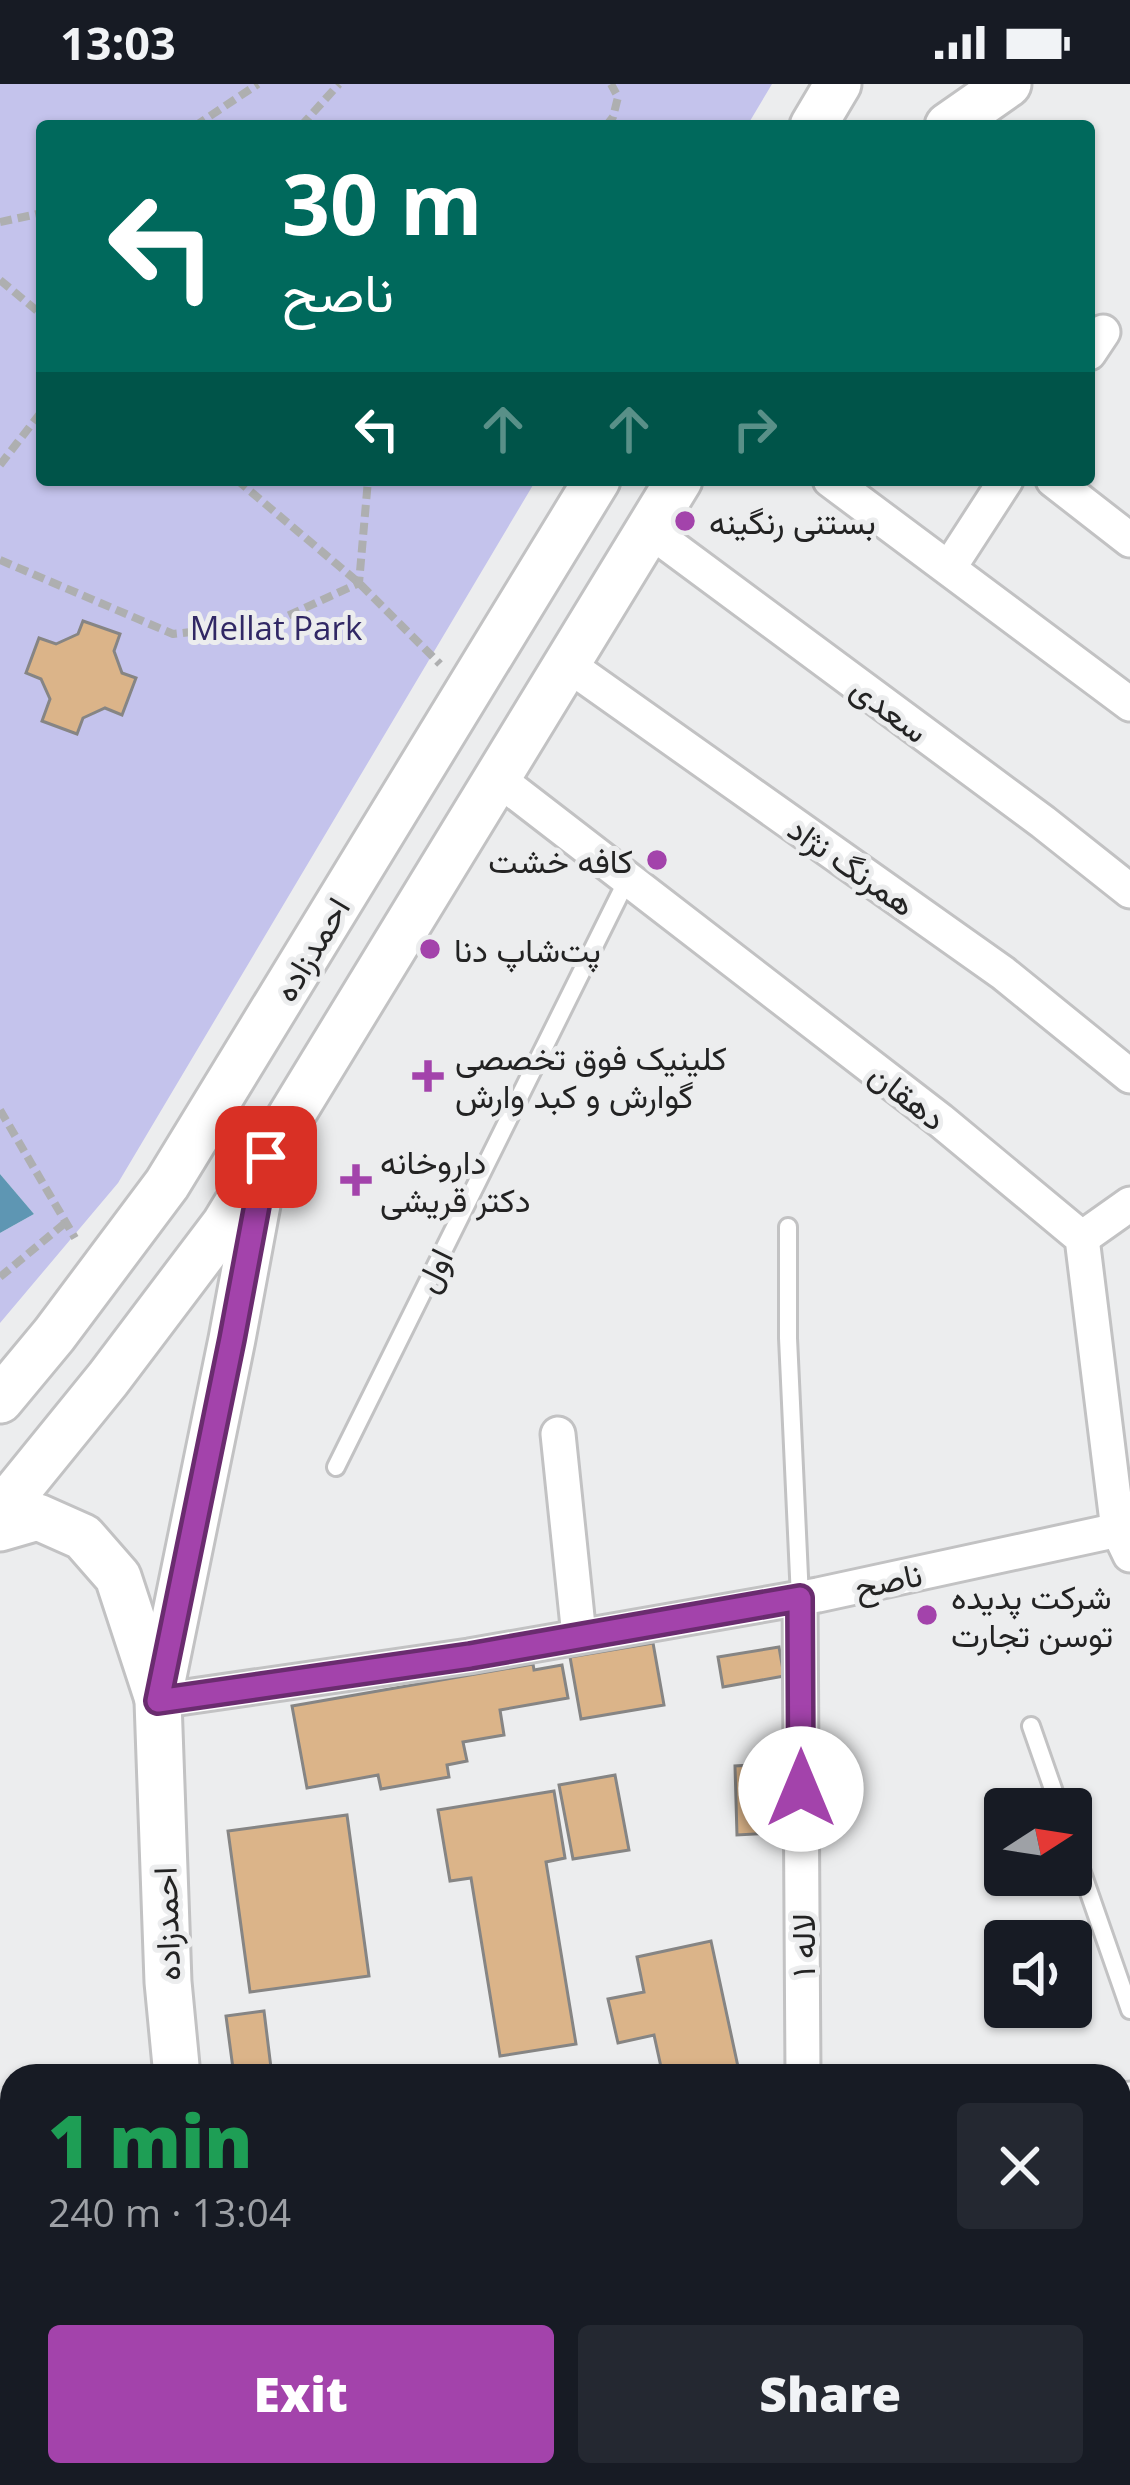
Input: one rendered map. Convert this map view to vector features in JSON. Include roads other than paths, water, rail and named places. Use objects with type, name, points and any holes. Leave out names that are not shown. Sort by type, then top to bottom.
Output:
[{"type":"main road","points":[[817,120],[838,84]]},
{"type":"main road","points":[[957,120],[1008,84]]},
{"type":"main road","name":"احمدزاده","points":[[0,1400],[167,1184],[593,486]]},
{"type":"main road","name":"احمدزاده","points":[[0,1512],[225,1224],[675,486]]},
{"type":"main road","name":"احمدزاده","points":[[176,2064],[168,1982],[158,1701],[266,1157]]},
{"type":"main road","name":"احمدزاده","points":[[0,1528],[38,1517],[83,1537],[118,1576],[158,1701]]},
{"type":"street","points":[[838,486],[1130,704]]},
{"type":"street","points":[[949,568],[1002,486]]},
{"type":"street","points":[[1061,486],[1130,540]]},
{"type":"street","name":"سعدی","points":[[649,530],[1130,891]]},
{"type":"street","name":"همرنگ نژاد","points":[[567,664],[1003,973],[1130,1076]]},
{"type":"street","name":"دهقان","points":[[497,778],[940,1120],[1082,1238]]},
{"type":"street","points":[[1124,1542],[1082,1238],[1130,1204]]},
{"type":"street","points":[[558,1434],[579,1636]]},
{"type":"street","name":"ناصح","points":[[158,1701],[470,1656],[1124,1542]]},
{"type":"street","name":"لاله ۱","points":[[800,1598],[803,2064]]},
{"type":"lane","name":"اول","points":[[336,1467],[627,880]]},
{"type":"lane","points":[[788,1227],[800,1598]]},
{"type":"lane","points":[[1031,1726],[1053,1788]]},
{"type":"lane","points":[[1090,1896],[1130,2009]]},
{"type":"place","name":"بستنی رنگینه","points":[[685,521]]},
{"type":"place","name":"کافه خشت","points":[[657,860]]},
{"type":"place","name":"پت‌شاپ دنا","points":[[430,949]]},
{"type":"place","name":"کلینیک فوق تخصصی گوارش و کبد وارش","points":[[428,1076]]},
{"type":"place","name":"داروخانه دکتر قریشی","points":[[356,1180]]},
{"type":"place","name":"شرکت پدیده توسن تجارت","points":[[927,1615]]},
{"type":"park label","name":"Mellat Park","points":[[276,627]]}]
